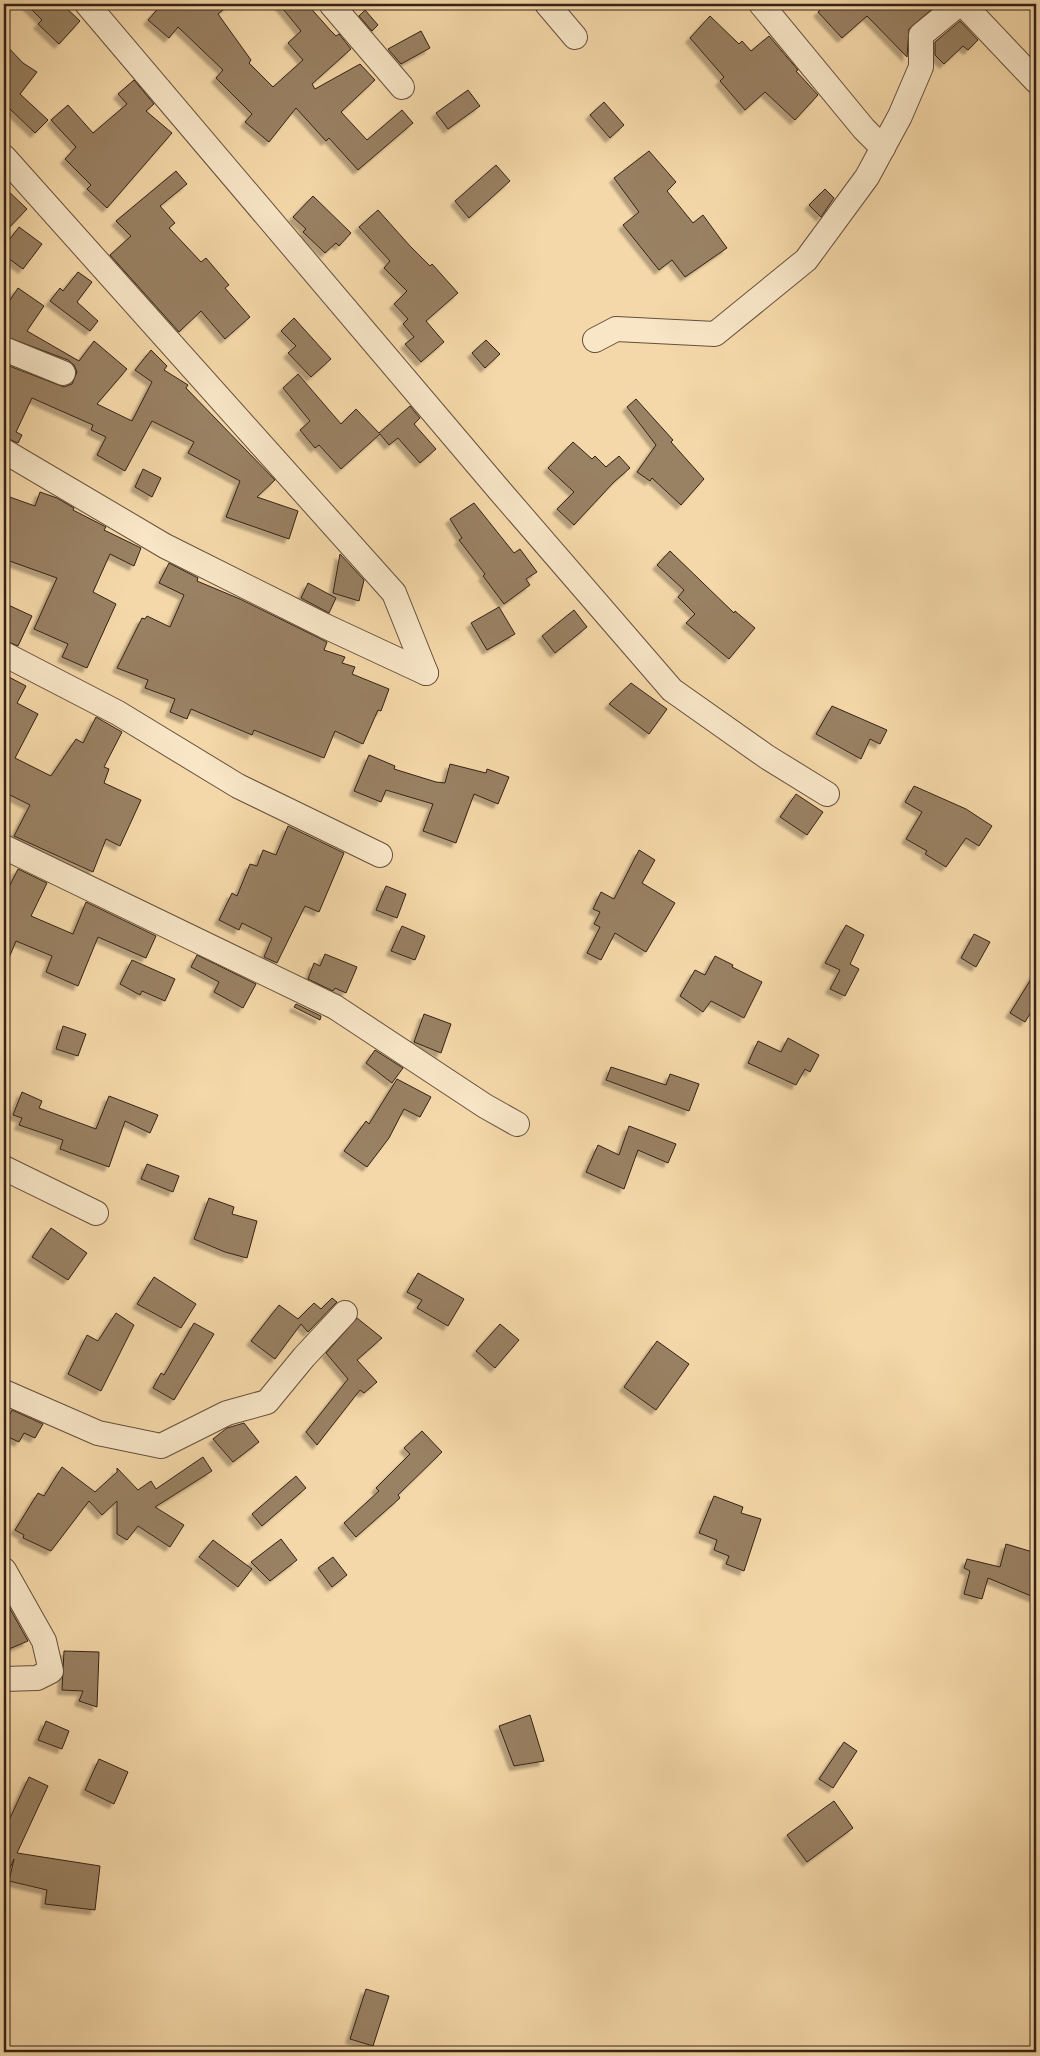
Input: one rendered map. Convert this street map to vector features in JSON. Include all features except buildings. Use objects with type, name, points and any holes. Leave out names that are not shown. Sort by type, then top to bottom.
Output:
[{"type":"street","points":[[87,4],[500,491],[672,690],[767,757],[827,794]]},
{"type":"street","points":[[331,4],[402,88]]},
{"type":"street","points":[[547,4],[575,37]]},
{"type":"street","points":[[761,4],[864,130],[883,148]]},
{"type":"street","points":[[595,340],[616,329],[715,334],[806,260],[867,177],[900,116],[921,66],[921,35],[959,4]]},
{"type":"street","points":[[970,13],[1036,81]]},
{"type":"street","points":[[4,157],[394,593],[426,672],[325,626],[165,546],[4,451]]},
{"type":"street","points":[[4,349],[63,373]]},
{"type":"street","points":[[4,654],[118,714],[238,786],[380,855]]},
{"type":"street","points":[[4,847],[336,1007],[486,1106],[517,1124]]},
{"type":"street","points":[[4,1168],[96,1213]]},
{"type":"street","points":[[4,1392],[98,1433],[161,1446],[227,1413],[267,1402],[304,1357],[345,1313]]},
{"type":"street","points":[[4,1570],[44,1641],[51,1671],[37,1678],[4,1679]]}]
